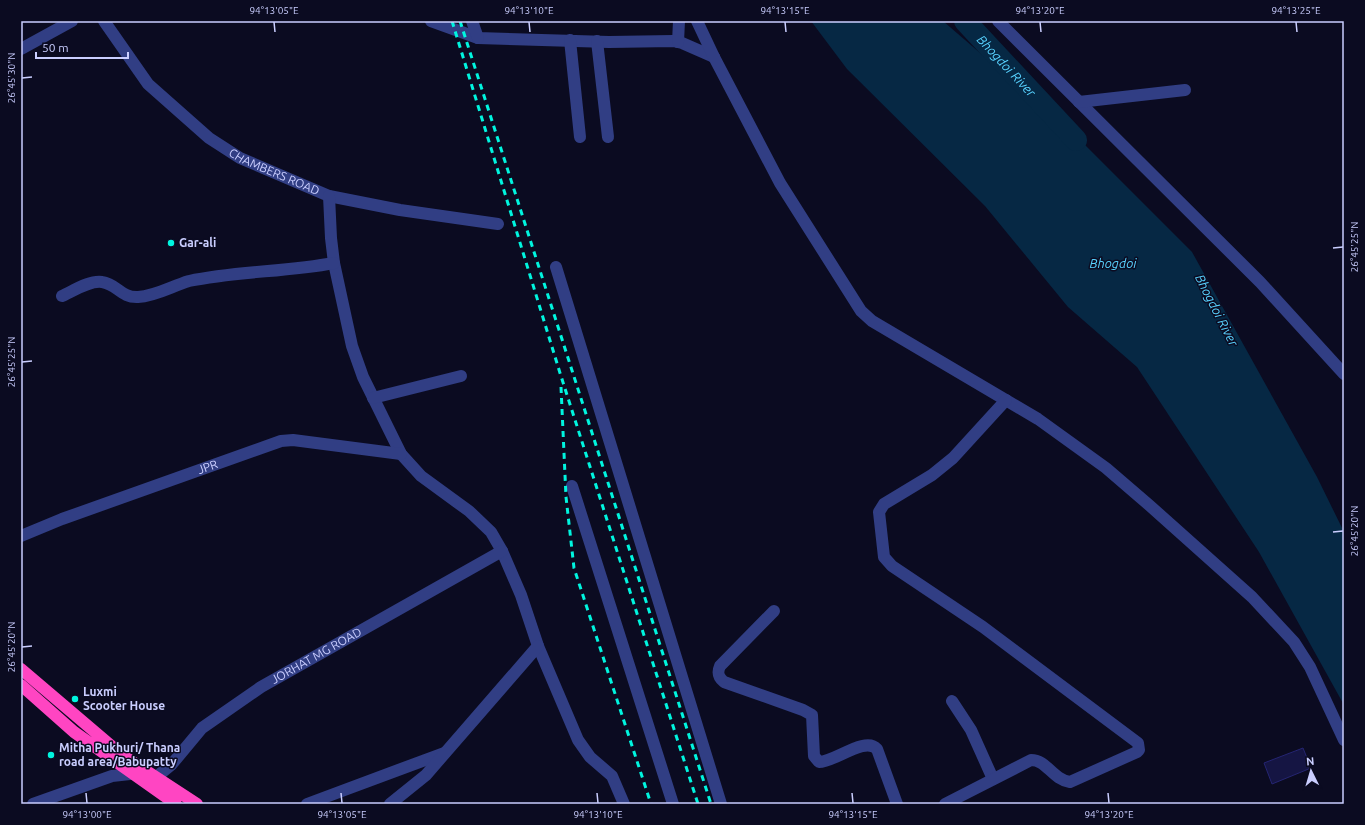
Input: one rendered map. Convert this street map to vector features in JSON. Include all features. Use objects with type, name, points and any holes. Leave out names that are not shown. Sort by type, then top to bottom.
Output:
[{"type":"highway","points":[[21,668],[150,778],[176,804]]},
{"type":"highway","points":[[21,685],[74,732],[134,773]]},
{"type":"highway","points":[[150,778],[197,804]]},
{"type":"street","points":[[21,49],[72,21]]},
{"type":"street","name":"CHAMBERS ROAD","points":[[104,21],[148,84],[209,138],[240,158],[329,196],[400,210],[498,224]]},
{"type":"street","points":[[431,21],[478,38],[678,42],[714,57]]},
{"type":"street","points":[[472,21],[478,38]]},
{"type":"street","points":[[678,42],[679,21]]},
{"type":"street","points":[[697,21],[714,57],[780,182],[861,311],[872,321],[1038,419],[1106,468],[1252,597],[1290,637],[1310,667],[1344,740]]},
{"type":"street","points":[[998,21],[1260,282],[1344,374]]},
{"type":"street","points":[[570,40],[580,137]]},
{"type":"street","points":[[597,41],[608,137]]},
{"type":"street","points":[[1079,102],[1185,90]]},
{"type":"street","points":[[329,196],[334,263],[352,346],[358,365],[373,398],[401,454],[421,476],[480,520],[491,532],[502,551],[521,595],[538,646],[578,740],[590,757],[612,776],[624,804]]},
{"type":"street","points":[[62,296],[92,284],[102,282],[110,285],[125,296],[137,297],[154,295],[190,281],[306,268],[334,263]]},
{"type":"street","points":[[556,266],[721,804]]},
{"type":"street","points":[[373,398],[461,376]]},
{"type":"street","points":[[945,804],[1025,763],[1036,760],[1041,762],[1057,778],[1070,782],[1139,750],[1138,743],[1035,665],[983,627],[892,566],[884,557],[879,512],[880,509],[884,504],[932,475],[953,458],[1006,400]]},
{"type":"street","name":"JPR","points":[[21,536],[62,519],[281,441],[309,442],[401,454]]},
{"type":"street","points":[[572,486],[673,804]]},
{"type":"street","name":"JORHAT MG ROAD","points":[[150,778],[172,764],[202,728],[261,687],[502,551]]},
{"type":"street","points":[[774,611],[720,666],[718,670],[720,678],[724,682],[803,710],[812,715],[814,756],[818,762],[823,762],[866,744],[874,746],[877,749],[897,804]]},
{"type":"street","points":[[390,804],[426,775],[538,646]]},
{"type":"street","points":[[952,701],[971,730],[993,779]]},
{"type":"street","points":[[307,804],[446,752]]},
{"type":"street","points":[[33,804],[112,776],[134,773],[150,778]]},
{"type":"water","name":"Bhogdoi","points":[[811,21],[943,21],[1076,136],[1192,252],[1317,477],[1344,532],[1344,705],[1259,552],[1137,367],[1068,307],[985,206],[847,69]]},
{"type":"building","points":[[1303,748],[1311,768],[1272,784],[1264,763]]},
{"type":"waterway","name":"Bhogdoi River","points":[[965,21],[1076,140]]},
{"type":"railway","points":[[452,21],[560,373],[698,804]]},
{"type":"railway","points":[[460,21],[711,804]]},
{"type":"railway","points":[[561,387],[566,497],[574,568],[651,804]]},
{"type":"place","name":"Gar-ali","points":[[171,243]]},
{"type":"place","name":"Luxmi Scooter House","points":[[75,699]]},
{"type":"place","name":"Mitha Pukhuri/ Thana road area/Babupatty","points":[[51,755]]}]
